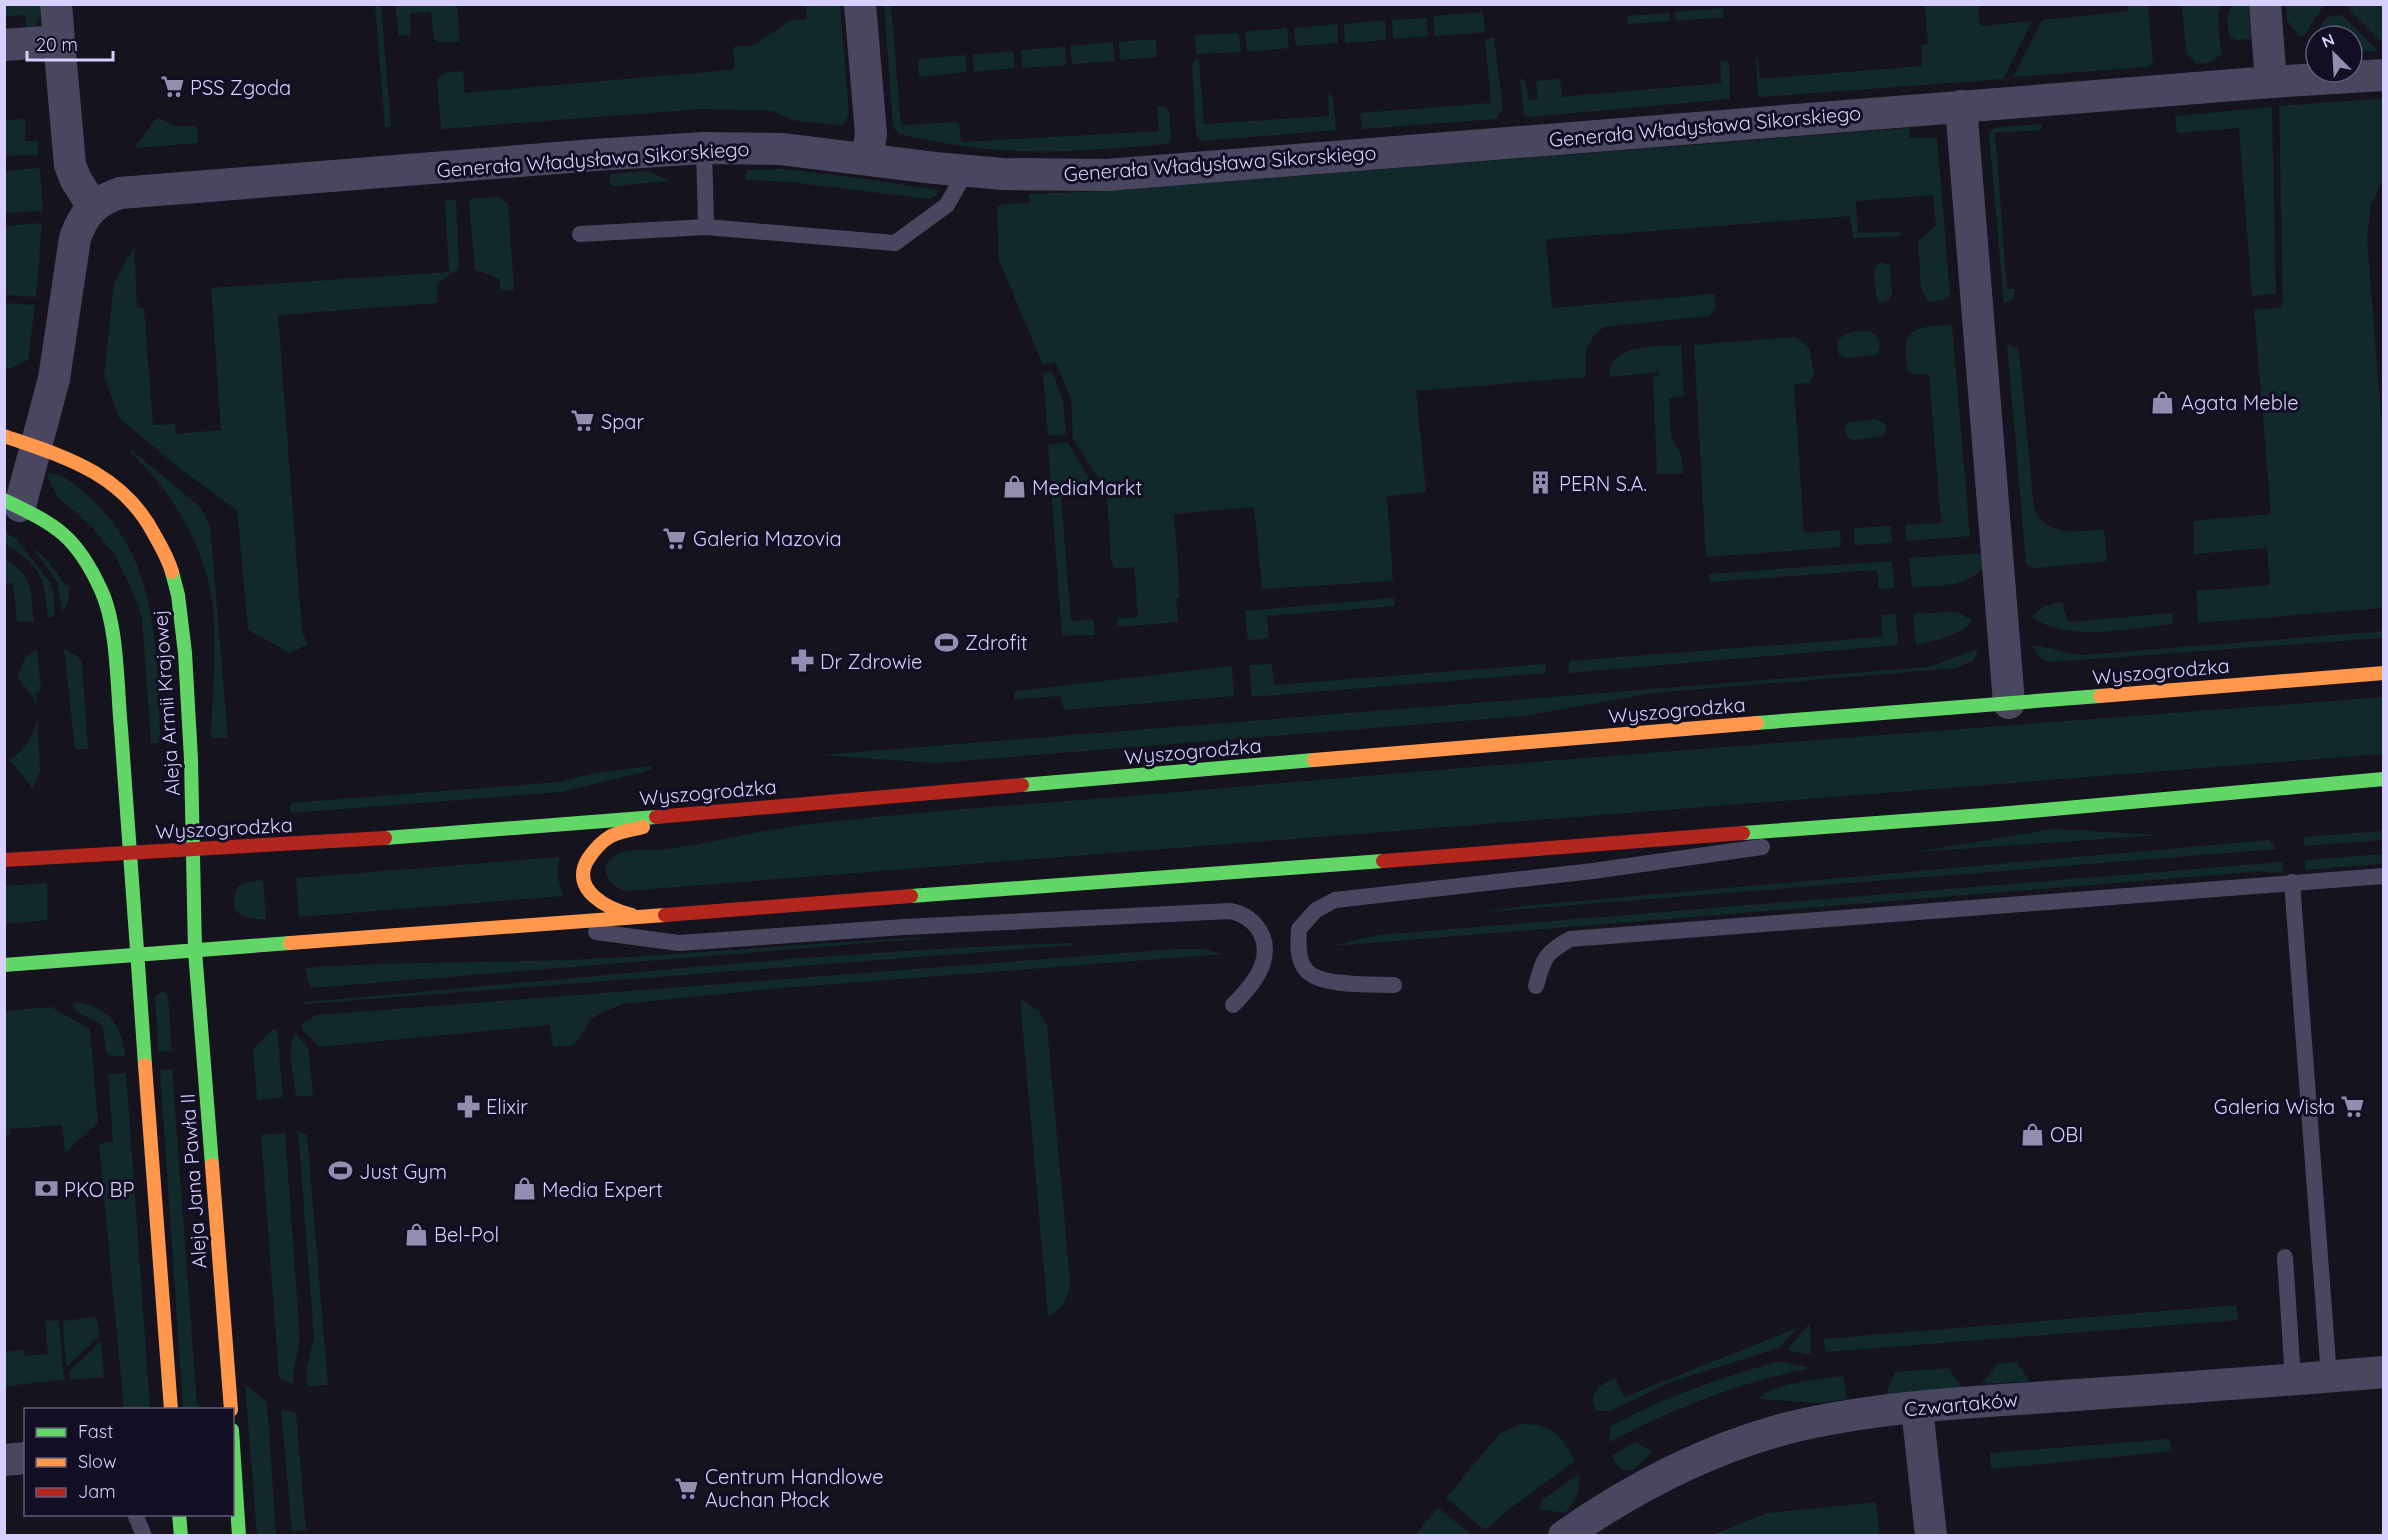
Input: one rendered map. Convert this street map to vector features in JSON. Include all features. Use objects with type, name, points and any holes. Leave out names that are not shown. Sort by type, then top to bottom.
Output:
[{"type":"main road","name":"Aleja Armii Krajowej","points":[[4,436],[72,460],[111,482],[138,508],[168,559],[182,614],[194,849],[195,951]]},
{"type":"main road","points":[[12,503],[60,530],[78,549],[95,577],[107,606],[112,629],[131,852],[136,955]]},
{"type":"main road","name":"Wyszogrodzka","points":[[4,860],[303,844],[691,814],[1529,741],[2384,673]]},
{"type":"main road","points":[[4,965],[1998,814],[2384,779]]},
{"type":"main road","points":[[636,916],[616,911],[592,897],[584,886],[582,874],[585,864],[608,838],[691,814]]},
{"type":"main road","name":"Aleja Jana Pawła II","points":[[195,951],[231,1408]]},
{"type":"main road","name":"Aleja Jana Pawła II","points":[[136,955],[171,1408]]},
{"type":"main road","points":[[234,1460],[239,1536]]},
{"type":"main road","points":[[179,1516],[181,1536]]},
{"type":"street","points":[[56,4],[70,165],[76,180],[93,207]]},
{"type":"street","points":[[860,4],[871,134],[867,159]]},
{"type":"street","points":[[2265,4],[2271,81]]},
{"type":"street","points":[[4,45],[59,41]]},
{"type":"street","name":"Generała Władysława Sikorskiego","points":[[12,503],[37,446],[54,379],[75,238],[82,218],[93,207],[105,198],[120,193],[704,148],[781,149],[966,171],[1021,175],[1107,175],[2271,81],[2384,75]]},
{"type":"street","points":[[1961,106],[2009,703]]},
{"type":"street","name":"Czwartaków","points":[[1564,1536],[1649,1482],[1727,1447],[1803,1425],[1917,1408],[2384,1372]]},
{"type":"street","points":[[1917,1408],[1931,1536]]},
{"type":"street","points":[[4,1460],[24,1458]]},
{"type":"lane","points":[[704,148],[706,227]]},
{"type":"lane","points":[[580,234],[706,227],[895,243],[947,205],[966,171]]},
{"type":"lane","points":[[1394,985],[1334,982],[1312,976],[1304,969],[1300,957],[1299,929],[1316,910],[1335,900],[1593,871],[1998,814]]},
{"type":"lane","points":[[1536,986],[1542,964],[1549,951],[1569,939],[2384,876]]},
{"type":"lane","points":[[2292,882],[2329,1377]]},
{"type":"lane","points":[[529,924],[679,943],[904,927],[1230,911],[1250,919],[1261,932],[1265,945],[1264,960],[1256,980],[1233,1005]]},
{"type":"lane","points":[[2286,1257],[2293,1379]]},
{"type":"lane","points":[[135,1516],[144,1536]]},
{"type":"green space","points":[[2286,4],[2324,5],[2312,24],[2304,24],[2304,36],[2299,36],[2287,20]]},
{"type":"green space","points":[[5,5],[40,5],[39,18],[34,28],[27,33],[25,15],[5,17]]},
{"type":"green space","points":[[375,5],[381,5],[391,127],[385,127]]},
{"type":"green space","points":[[395,5],[457,5],[460,41],[440,42],[434,39],[431,12],[410,13],[411,35],[399,36]]},
{"type":"green space","points":[[806,5],[840,5],[849,115],[842,126],[791,120],[773,111],[702,109],[441,129],[437,79],[444,73],[463,71],[465,93],[730,70],[735,67],[733,47],[753,46],[791,20],[807,19]]},
{"type":"green space","points":[[884,5],[891,5],[901,125],[959,122],[961,142],[1159,131],[1157,107],[1166,107],[1169,112],[1171,139],[1167,144],[1077,151],[1009,151],[942,143],[899,134],[893,127]]},
{"type":"green space","points":[[1925,5],[1978,5],[1980,26],[2032,21],[2003,79],[1761,97],[1758,95],[1756,59],[1758,57],[1760,79],[1922,66],[1921,45],[1928,44]]},
{"type":"green space","points":[[2128,5],[2148,6],[2153,63],[2148,67],[2013,77],[2042,20],[2128,11]]},
{"type":"green space","points":[[2182,5],[2222,5],[2218,13],[2221,54],[2212,62],[2197,64],[2186,53]]},
{"type":"green space","points":[[2232,5],[2248,5],[2251,39],[2236,40],[2229,36],[2227,15]]},
{"type":"green space","points":[[2345,5],[2383,5],[2383,43]]},
{"type":"green space","points":[[1723,8],[1724,17],[1676,21],[1675,12]]},
{"type":"green space","points":[[1483,12],[1485,32],[1435,36],[1433,16]]},
{"type":"green space","points":[[1670,13],[1670,21],[1628,24],[1627,16]]},
{"type":"green space","points":[[2342,15],[2351,24],[2322,24],[2327,17]]},
{"type":"green space","points":[[1427,18],[1428,36],[1393,39],[1392,20]]},
{"type":"green space","points":[[1385,20],[1386,40],[1345,43],[1344,24]]},
{"type":"green space","points":[[1337,24],[1338,43],[1296,46],[1294,28]]},
{"type":"green space","points":[[1287,28],[1289,48],[1247,52],[1245,32]]},
{"type":"green space","points":[[1239,33],[1241,52],[1196,54],[1195,35]]},
{"type":"green space","points":[[2364,37],[2378,51],[2364,52]]},
{"type":"green space","points":[[1494,38],[1503,109],[1496,119],[1362,129],[1360,113],[1491,103],[1485,39]]},
{"type":"green space","points":[[1156,39],[1157,57],[1120,60],[1119,42]]},
{"type":"green space","points":[[1113,42],[1115,61],[1072,64],[1070,46]]},
{"type":"green space","points":[[1065,47],[1066,65],[1022,68],[1021,50]]},
{"type":"green space","points":[[1013,51],[1015,68],[974,72],[972,55]]},
{"type":"green space","points":[[965,55],[967,72],[919,77],[918,59]]},
{"type":"green space","points":[[1196,58],[1199,58],[1204,124],[1329,116],[1328,93],[1333,98],[1336,130],[1202,141],[1197,137],[1196,131],[1192,65]]},
{"type":"green space","points":[[1720,61],[1729,63],[1730,99],[1528,117],[1524,114],[1520,78],[1525,81],[1529,100],[1538,100],[1536,81],[1560,79],[1562,97],[1721,83]]},
{"type":"green space","points":[[2383,99],[2383,180],[2371,204],[2367,238],[2383,444],[2383,608],[2198,623],[2196,591],[2270,585],[2267,548],[2194,554],[2193,521],[2271,514],[2254,310],[2283,307],[2279,106]]},
{"type":"green space","points":[[2272,107],[2276,294],[2252,296],[2239,128],[2177,133],[2175,116]]},
{"type":"green space","points":[[157,118],[175,126],[197,126],[198,143],[134,148]]},
{"type":"green space","points":[[25,119],[25,141],[37,141],[38,155],[5,156],[5,120]]},
{"type":"green space","points":[[2040,124],[2042,127],[2040,130],[1995,133],[2007,289],[2015,289],[2013,299],[2004,303],[1989,134],[1994,128]]},
{"type":"green space","points":[[1909,128],[1910,138],[1933,137],[1937,139],[1950,295],[1944,300],[1928,302],[1921,288],[1918,242],[1936,225],[1933,195],[1856,201],[1858,233],[1900,232],[1900,236],[1853,238],[1850,216],[1546,239],[1552,308],[1714,294],[1716,308],[1709,316],[1604,327],[1589,343],[1585,362],[1586,377],[1416,391],[1426,492],[1387,496],[1393,581],[1262,589],[1254,507],[1174,514],[1180,597],[1176,599],[1178,622],[1117,627],[1117,619],[1138,617],[1134,567],[1120,569],[1114,567],[1111,561],[1106,482],[1101,482],[1073,439],[1071,399],[1056,362],[1043,365],[999,260],[997,207],[1002,204],[1029,203],[1029,194],[1107,191]]},
{"type":"green space","points":[[40,168],[43,211],[5,213],[5,171]]},
{"type":"green space","points":[[785,169],[938,190],[936,196],[928,199],[791,182],[746,180],[746,170]]},
{"type":"green space","points":[[648,171],[670,181],[612,186],[609,183],[610,174]]},
{"type":"green space","points":[[498,197],[508,204],[514,290],[501,291],[499,278],[475,270],[469,202],[472,199]]},
{"type":"green space","points":[[456,199],[459,268],[437,284],[437,303],[278,315],[302,632],[308,644],[290,653],[248,630],[237,510],[182,470],[119,418],[104,376],[114,283],[134,247],[137,307],[144,308],[153,425],[175,424],[176,434],[221,430],[211,288],[449,272],[445,201]]},
{"type":"green space","points":[[42,223],[36,297],[5,295],[5,226]]},
{"type":"green space","points":[[1881,262],[1890,265],[1892,295],[1883,303],[1876,297],[1874,269]]},
{"type":"green space","points":[[4,303],[35,305],[28,360],[5,370]]},
{"type":"green space","points":[[1952,325],[1970,536],[1906,541],[1905,525],[1941,523],[1929,374],[1914,375],[1908,371],[1906,345],[1908,337],[1913,332],[1929,327]]},
{"type":"green space","points":[[1869,331],[1876,335],[1879,341],[1876,355],[1846,358],[1839,355],[1837,343],[1843,336],[1851,332]]},
{"type":"green space","points":[[1798,338],[1809,348],[1814,375],[1809,383],[1794,384],[1804,533],[1840,530],[1841,547],[1706,557],[1694,345]]},
{"type":"green space","points":[[2007,343],[2019,350],[2034,509],[2047,524],[2064,531],[2104,529],[2107,561],[2036,568],[2026,563]]},
{"type":"green space","points":[[1681,345],[1684,396],[1669,398],[1671,438],[1680,452],[1684,473],[1657,474],[1653,377],[1659,376],[1659,372],[1609,377],[1611,366],[1625,352],[1648,347]]},
{"type":"green space","points":[[1052,372],[1063,401],[1066,434],[1048,436],[1043,373]]},
{"type":"green space","points":[[1876,419],[1885,424],[1887,428],[1883,436],[1854,440],[1848,438],[1844,430],[1847,423]]},
{"type":"green space","points":[[1067,442],[1092,483],[1060,486],[1071,621],[1093,619],[1095,635],[1062,636],[1048,445]]},
{"type":"green space","points":[[131,450],[199,506],[210,525],[228,738],[211,738],[215,652],[214,618],[202,559],[194,539],[172,501],[130,452]]},
{"type":"green space","points":[[48,473],[59,475],[74,484],[111,521],[129,549],[142,579],[155,642],[161,743],[151,743],[142,618],[134,594],[115,555],[92,527],[58,497],[47,476]]},
{"type":"green space","points":[[1891,526],[1892,543],[1855,545],[1854,528]]},
{"type":"green space","points":[[5,532],[17,540],[49,581],[53,591],[55,616],[48,618],[45,592],[39,574],[27,559],[5,544]]},
{"type":"green space","points":[[31,546],[48,561],[65,585],[69,586],[68,603],[62,612],[57,581]]},
{"type":"green space","points":[[1983,553],[1984,567],[1969,579],[1951,584],[1912,587],[1909,558]]},
{"type":"green space","points":[[5,559],[21,571],[26,578],[31,593],[34,622],[17,621],[13,583],[5,584]]},
{"type":"green space","points":[[1892,561],[1894,588],[1879,589],[1877,570],[1710,582],[1709,574]]},
{"type":"green space","points":[[1394,598],[1394,606],[1267,616],[1269,638],[1248,640],[1245,611]]},
{"type":"green space","points":[[2062,602],[2068,622],[2172,613],[2173,624],[2081,632],[2046,625],[2032,617],[2044,606]]},
{"type":"green space","points":[[1958,612],[1973,621],[1955,634],[1916,645],[1913,614]]},
{"type":"green space","points":[[1896,614],[1898,645],[1569,673],[1569,661],[1882,637],[1881,615]]},
{"type":"green space","points":[[2384,631],[2383,638],[2051,662],[2041,659],[2032,646],[2083,655]]},
{"type":"green space","points":[[64,648],[77,656],[82,663],[88,749],[75,749]]},
{"type":"green space","points":[[37,649],[41,690],[36,692],[37,710],[34,699],[18,678],[24,661]]},
{"type":"green space","points":[[1978,649],[1974,660],[1957,668],[1653,693],[1524,716],[935,763],[821,755],[1929,667]]},
{"type":"green space","points":[[1272,664],[1274,685],[1545,664],[1546,673],[1252,697],[1249,665]]},
{"type":"green space","points":[[1232,666],[1234,696],[1064,710],[1060,696],[1014,699],[1015,691]]},
{"type":"green space","points":[[2383,697],[2383,754],[625,891],[613,884],[606,873],[606,867],[612,857],[626,851],[674,848],[782,828],[862,818],[1623,755]]},
{"type":"green space","points":[[37,711],[40,770],[33,789],[10,760],[23,749],[32,735]]},
{"type":"green space","points":[[651,766],[651,770],[561,792],[291,813],[290,809],[292,803],[559,782],[595,773]]},
{"type":"green space","points":[[2054,829],[2160,835],[1916,852]]},
{"type":"green space","points":[[2383,831],[2383,840],[2304,846],[2303,837]]},
{"type":"green space","points":[[2269,840],[2277,849],[1487,912],[1524,906]]},
{"type":"green space","points":[[2383,854],[2383,864],[2305,870],[2305,860]]},
{"type":"green space","points":[[559,857],[557,875],[563,896],[299,917],[296,878]]},
{"type":"green space","points":[[2282,862],[2284,872],[2265,871],[1332,946],[1377,935]]},
{"type":"green space","points":[[263,880],[266,919],[243,916],[235,909],[234,903],[238,886]]},
{"type":"green space","points":[[47,883],[47,920],[5,924],[5,886]]},
{"type":"green space","points":[[943,937],[310,988],[305,968],[404,963],[570,960]]},
{"type":"green space","points":[[1072,943],[1073,945],[305,1004],[304,1002],[784,960]]},
{"type":"green space","points":[[1177,949],[1203,949],[1225,954],[782,988],[622,1004],[599,1014],[590,1021],[574,1045],[553,1047],[550,1025],[319,1047],[302,1029],[302,1024],[316,1015]]},
{"type":"green space","points":[[161,992],[167,993],[168,998],[172,1051],[158,1052],[155,996]]},
{"type":"green space","points":[[1020,998],[1039,1011],[1047,1026],[1070,1282],[1064,1302],[1048,1316]]},
{"type":"green space","points":[[73,1002],[95,1007],[110,1018],[120,1034],[125,1056],[111,1056],[106,1051],[103,1026],[75,1010]]},
{"type":"green space","points":[[51,1007],[90,1029],[98,1122],[65,1153],[62,1125],[10,1129],[10,1135],[5,1135],[5,1011]]},
{"type":"green space","points":[[272,1030],[277,1030],[283,1097],[257,1100],[253,1049]]},
{"type":"green space","points":[[295,1033],[308,1048],[313,1096],[296,1096],[291,1055]]},
{"type":"green space","points":[[172,1069],[197,1405],[200,1405],[201,1408],[183,1408],[160,1070]]},
{"type":"green space","points":[[126,1073],[150,1408],[124,1408],[99,1144],[113,1142],[108,1075]]},
{"type":"green space","points":[[298,1131],[307,1135],[328,1385],[307,1386],[307,1367],[314,1337]]},
{"type":"green space","points":[[285,1133],[300,1339],[293,1384],[279,1378],[261,1135]]},
{"type":"green space","points":[[2236,1305],[2238,1320],[1826,1352],[1823,1339]]},
{"type":"green space","points":[[96,1317],[100,1335],[66,1366],[63,1321]]},
{"type":"green space","points":[[58,1320],[59,1322],[64,1380],[5,1386],[5,1352],[23,1350],[24,1356],[48,1354],[45,1321]]},
{"type":"green space","points":[[1810,1323],[1811,1355],[1787,1350]]},
{"type":"green space","points":[[1797,1328],[1779,1348],[1671,1382],[1610,1411],[1597,1411],[1594,1405],[1596,1390],[1615,1378],[1624,1397]]},
{"type":"green space","points":[[101,1341],[104,1377],[70,1380],[69,1372]]},
{"type":"green space","points":[[1779,1361],[1810,1368],[1757,1381],[1707,1398],[1658,1418],[1609,1442],[1610,1427],[1650,1406],[1714,1381]]},
{"type":"green space","points":[[2016,1362],[2030,1381],[1981,1384],[1998,1364]]},
{"type":"green space","points":[[1948,1368],[1963,1388],[1886,1394],[1895,1372]]},
{"type":"green space","points":[[1843,1376],[1847,1399],[1819,1403],[1758,1399],[1786,1385]]},
{"type":"green space","points":[[245,1384],[267,1402],[276,1535],[257,1535]]},
{"type":"green space","points":[[281,1409],[296,1413],[306,1530],[292,1532]]},
{"type":"green space","points":[[1521,1424],[1541,1426],[1554,1432],[1560,1437],[1575,1461],[1513,1506],[1485,1530],[1446,1498],[1500,1433]]},
{"type":"green space","points":[[2169,1439],[2172,1451],[1991,1469],[1990,1453]]},
{"type":"green space","points":[[1636,1442],[1652,1452],[1634,1469],[1623,1469],[1611,1456]]},
{"type":"green space","points":[[1579,1474],[1577,1495],[1565,1513],[1539,1509],[1542,1500]]},
{"type":"green space","points":[[1876,1502],[1880,1535],[1712,1535],[1767,1513]]},
{"type":"green space","points":[[1438,1508],[1472,1535],[1415,1535]]},
{"type":"traffic: fast","points":[[4,500],[51,525],[73,544],[92,571],[107,605],[111,621],[145,1065]]},
{"type":"traffic: fast","points":[[172,572],[178,595],[185,653],[191,759],[195,951],[212,1165]]},
{"type":"traffic: fast","points":[[1757,723],[2100,696]]},
{"type":"traffic: fast","points":[[1022,785],[1314,760]]},
{"type":"traffic: fast","points":[[1743,833],[1998,814],[2384,779]]},
{"type":"traffic: fast","points":[[385,838],[656,817]]},
{"type":"traffic: fast","points":[[911,896],[1383,861]]},
{"type":"traffic: fast","points":[[4,965],[290,943]]},
{"type":"traffic: fast","points":[[234,1460],[239,1536]]},
{"type":"traffic: fast","points":[[179,1516],[181,1536]]},
{"type":"traffic: slow","points":[[4,436],[70,460],[109,482],[141,513],[162,548],[172,572]]},
{"type":"traffic: slow","points":[[2100,696],[2384,673]]},
{"type":"traffic: slow","points":[[1314,760],[1757,723]]},
{"type":"traffic: slow","points":[[632,915],[612,908],[594,896],[587,889],[583,880],[583,870],[590,856],[608,838],[643,827]]},
{"type":"traffic: slow","points":[[290,943],[665,915]]},
{"type":"traffic: slow","points":[[145,1065],[171,1408]]},
{"type":"traffic: slow","points":[[212,1165],[231,1408]]},
{"type":"traffic: jam","points":[[656,817],[1022,785]]},
{"type":"traffic: jam","points":[[1383,861],[1743,833]]},
{"type":"traffic: jam","points":[[4,860],[385,838]]},
{"type":"traffic: jam","points":[[665,915],[911,896]]},
{"type":"place","name":"PSS Zgoda","points":[[172,87]]},
{"type":"place","name":"Agata Meble","points":[[2163,402]]},
{"type":"place","name":"Spar","points":[[583,421]]},
{"type":"place","name":"PERN S.A.","points":[[1541,483]]},
{"type":"place","name":"MediaMarkt","points":[[1014,487]]},
{"type":"place","name":"Galeria Mazovia","points":[[675,538]]},
{"type":"place","name":"Zdrofit","points":[[947,642]]},
{"type":"place","name":"Dr Zdrowie","points":[[802,661]]},
{"type":"place","name":"Elixir","points":[[468,1106]]},
{"type":"place","name":"Galeria Wisła","points":[[2353,1106]]},
{"type":"place","name":"OBI","points":[[2032,1134]]},
{"type":"place","name":"Just Gym","points":[[341,1171]]},
{"type":"place","name":"PKO BP","points":[[46,1189]]},
{"type":"place","name":"Media Expert","points":[[524,1189]]},
{"type":"place","name":"Bel-Pol","points":[[416,1234]]},
{"type":"place","name":"Centrum Handlowe Auchan Płock","points":[[687,1488]]}]
